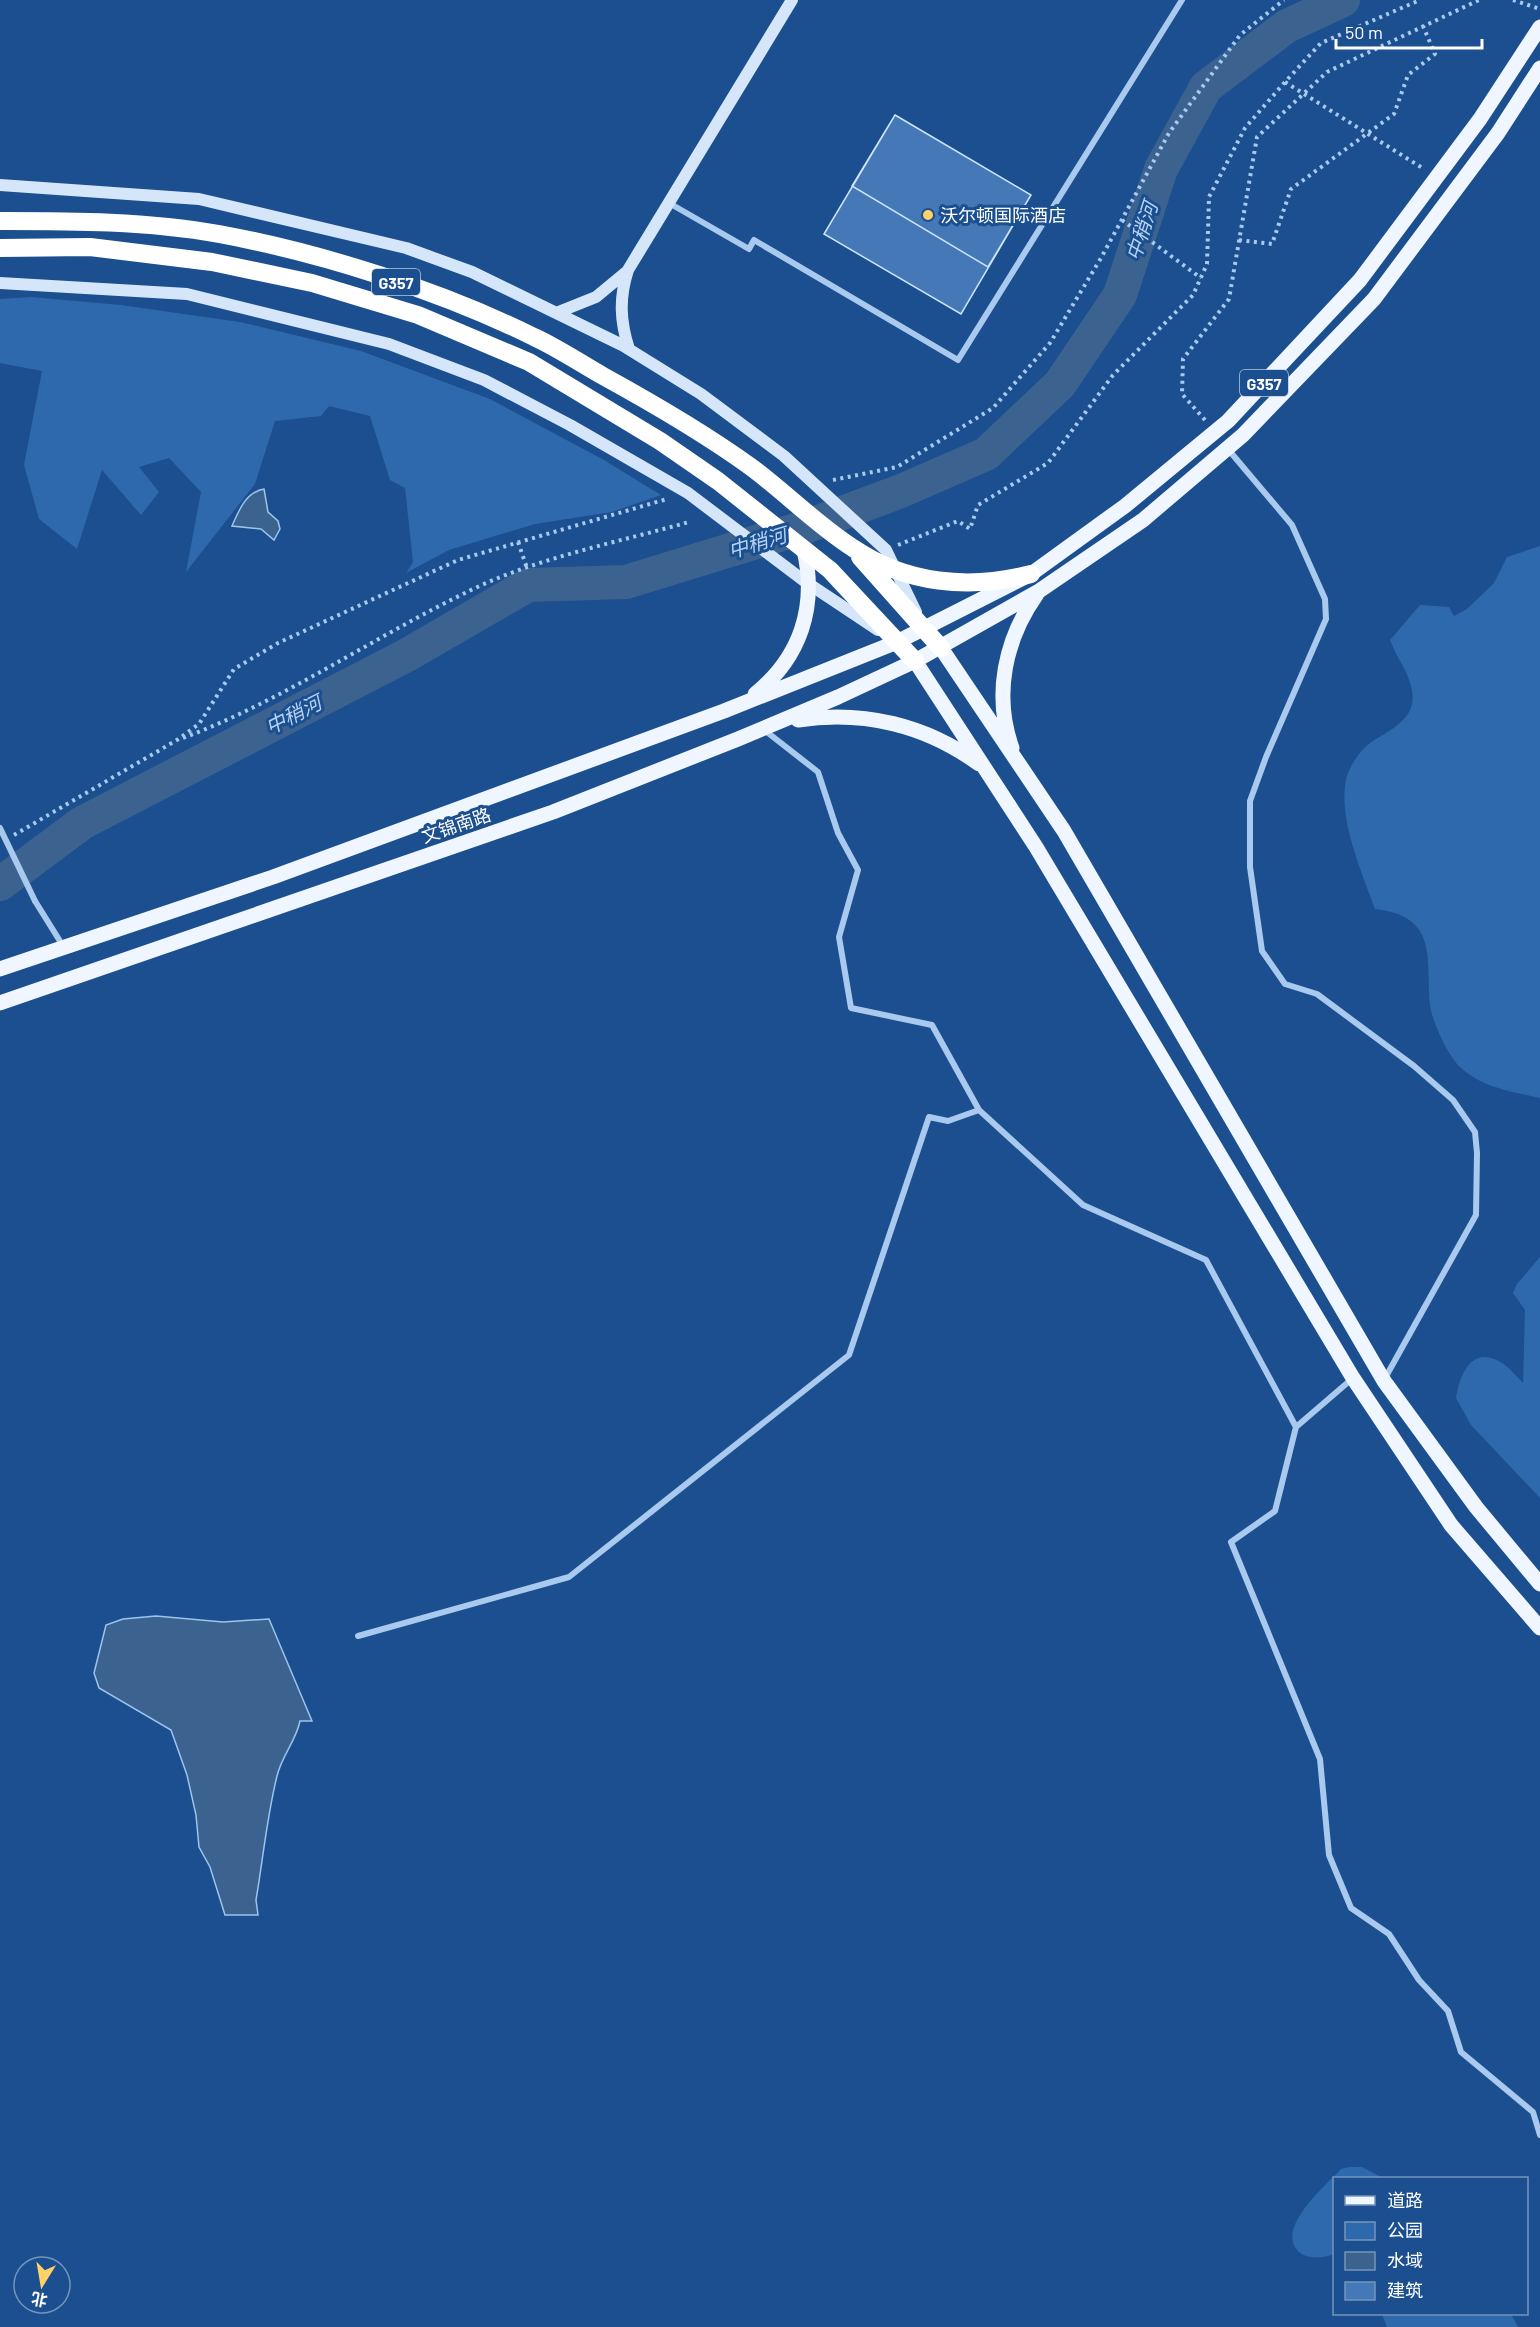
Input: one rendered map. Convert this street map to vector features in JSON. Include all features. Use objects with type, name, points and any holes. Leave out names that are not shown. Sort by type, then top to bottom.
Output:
[{"type":"highway","name":"G357","points":[[0,220],[97,221],[218,234],[321,259],[430,293],[534,337],[675,416],[752,468],[850,547],[941,648]]},
{"type":"highway","name":"G357","points":[[0,248],[90,247],[212,262],[312,283],[418,315],[529,362],[660,441],[718,481],[830,570],[915,661]]},
{"type":"highway","points":[[850,547],[896,570],[926,579],[957,583],[989,582],[1031,574]]},
{"type":"main road","name":"G357","points":[[897,642],[1031,574],[1125,506],[1215,432],[1360,280],[1480,119],[1540,27]]},
{"type":"main road","name":"G357","points":[[915,661],[1039,591],[1143,520],[1227,448],[1374,299],[1498,133],[1540,68]]},
{"type":"main road","points":[[724,711],[754,694],[780,671],[790,657],[804,624],[806,582],[804,550]]},
{"type":"main road","points":[[1019,764],[1006,723],[1003,679],[1012,640],[1024,614],[1039,591]]},
{"type":"main road","name":"文锦南路","points":[[0,969],[273,877],[724,711],[897,642]]},
{"type":"main road","points":[[941,648],[1064,831],[1384,1381],[1476,1508],[1540,1584]]},
{"type":"main road","points":[[915,661],[1036,847],[1353,1378],[1451,1525],[1540,1628]]},
{"type":"main road","name":"文锦南路","points":[[0,1003],[553,812],[763,729],[915,661]]},
{"type":"main road","points":[[763,729],[815,717],[841,716],[877,720],[919,731],[943,741],[986,770]]},
{"type":"street","points":[[628,349],[621,318],[620,301],[628,270],[792,0]]},
{"type":"street","points":[[669,203],[749,249],[754,240],[958,360],[1182,0]]},
{"type":"street","points":[[0,185],[199,199],[310,223],[406,248],[472,272],[628,349],[700,394],[784,456],[886,550],[924,630]]},
{"type":"street","points":[[556,313],[596,297],[628,270]]},
{"type":"street","points":[[0,283],[187,294],[389,344],[484,380],[570,425],[688,493],[806,582],[897,642]]},
{"type":"street","points":[[1227,448],[1292,525],[1325,599],[1326,619],[1266,757],[1251,801],[1250,867],[1262,951],[1285,984],[1317,994],[1421,1073],[1453,1100],[1475,1132],[1476,1215],[1384,1381]]},
{"type":"street","points":[[763,729],[818,772],[838,832],[858,870],[839,937],[851,1008],[932,1024],[979,1110],[1083,1205],[1206,1260],[1296,1427]]},
{"type":"street","points":[[0,828],[35,901],[63,946]]},
{"type":"street","points":[[358,1636],[569,1577],[849,1354],[929,1117],[948,1121],[979,1110]]},
{"type":"street","points":[[1353,1378],[1296,1427],[1275,1511],[1231,1542],[1320,1759],[1329,1855],[1351,1908],[1389,1934],[1419,1980],[1448,2011],[1461,2052],[1533,2112],[1540,2135]]},
{"type":"path","points":[[815,484],[897,467],[993,408],[1050,343],[1122,220],[1169,133],[1240,35],[1284,0]]},
{"type":"path","points":[[886,550],[958,521],[970,529],[978,505],[1048,463],[1113,375],[1193,295],[1207,264],[1209,197],[1245,128],[1321,43],[1420,0]]},
{"type":"path","points":[[1215,432],[1182,394],[1183,359],[1229,299],[1257,136],[1328,72],[1479,0]]},
{"type":"path","points":[[1513,0],[1540,9]]},
{"type":"path","points":[[1239,240],[1272,244],[1291,189],[1394,114],[1408,75],[1435,54],[1423,27]]},
{"type":"path","points":[[1285,82],[1437,177]]},
{"type":"path","points":[[1122,220],[1201,278]]},
{"type":"path","points":[[5,839],[177,740],[199,724],[234,669],[278,643],[458,560],[688,493]]},
{"type":"path","points":[[177,740],[232,720],[464,593],[527,568],[689,522]]},
{"type":"path","points":[[518,542],[527,568]]},
{"type":"green space","points":[[31,297],[121,305],[240,322],[361,351],[490,399],[604,460],[661,495],[612,512],[535,524],[449,550],[406,573],[413,562],[405,488],[390,480],[370,416],[329,406],[321,416],[275,421],[255,484],[186,572],[201,492],[169,458],[139,467],[159,492],[141,515],[102,470],[77,549],[39,519],[24,465],[42,371],[0,363],[0,299]]},
{"type":"green space","points":[[1540,546],[1540,1098],[1487,1084],[1468,1074],[1455,1062],[1441,1038],[1431,1012],[1425,942],[1419,930],[1410,920],[1396,913],[1375,909],[1352,843],[1345,808],[1345,791],[1348,772],[1360,753],[1370,743],[1398,725],[1410,711],[1412,690],[1390,640],[1420,605],[1449,607],[1454,616],[1467,609],[1494,583],[1507,557]]},
{"type":"green space","points":[[1540,1257],[1540,1498],[1471,1425],[1456,1398],[1464,1371],[1475,1359],[1483,1357],[1502,1363],[1523,1383],[1525,1310],[1513,1293],[1517,1284]]},
{"type":"green space","points":[[1362,2167],[1381,2177],[1333,2177],[1341,2169]]},
{"type":"green space","points":[[1333,2177],[1333,2254],[1316,2258],[1303,2255],[1293,2242],[1297,2220]]},
{"type":"green space","points":[[1382,2315],[1512,2315],[1518,2327],[1387,2327]]},
{"type":"water","points":[[264,489],[268,512],[278,521],[280,529],[274,540],[261,529],[232,526],[240,508],[248,498]]},
{"type":"water","points":[[156,1616],[223,1622],[269,1619],[312,1721],[300,1721],[277,1776],[256,1900],[258,1915],[225,1915],[210,1867],[199,1847],[196,1815],[187,1775],[171,1730],[99,1688],[94,1673],[106,1625],[123,1619]]},
{"type":"building","name":"沃尔顿国际酒店","points":[[895,115],[1031,195],[988,267],[852,186]]},
{"type":"building","name":"沃尔顿国际酒店","points":[[895,115],[1031,195],[961,314],[824,234]]},
{"type":"waterway","name":"中稍河","points":[[0,884],[82,823],[407,655],[528,585],[626,582],[805,527],[901,491],[986,454],[1060,384],[1120,295],[1161,169],[1206,87],[1287,26],[1343,0]]},
{"type":"place","name":"沃尔顿国际酒店","points":[[928,215]]}]
